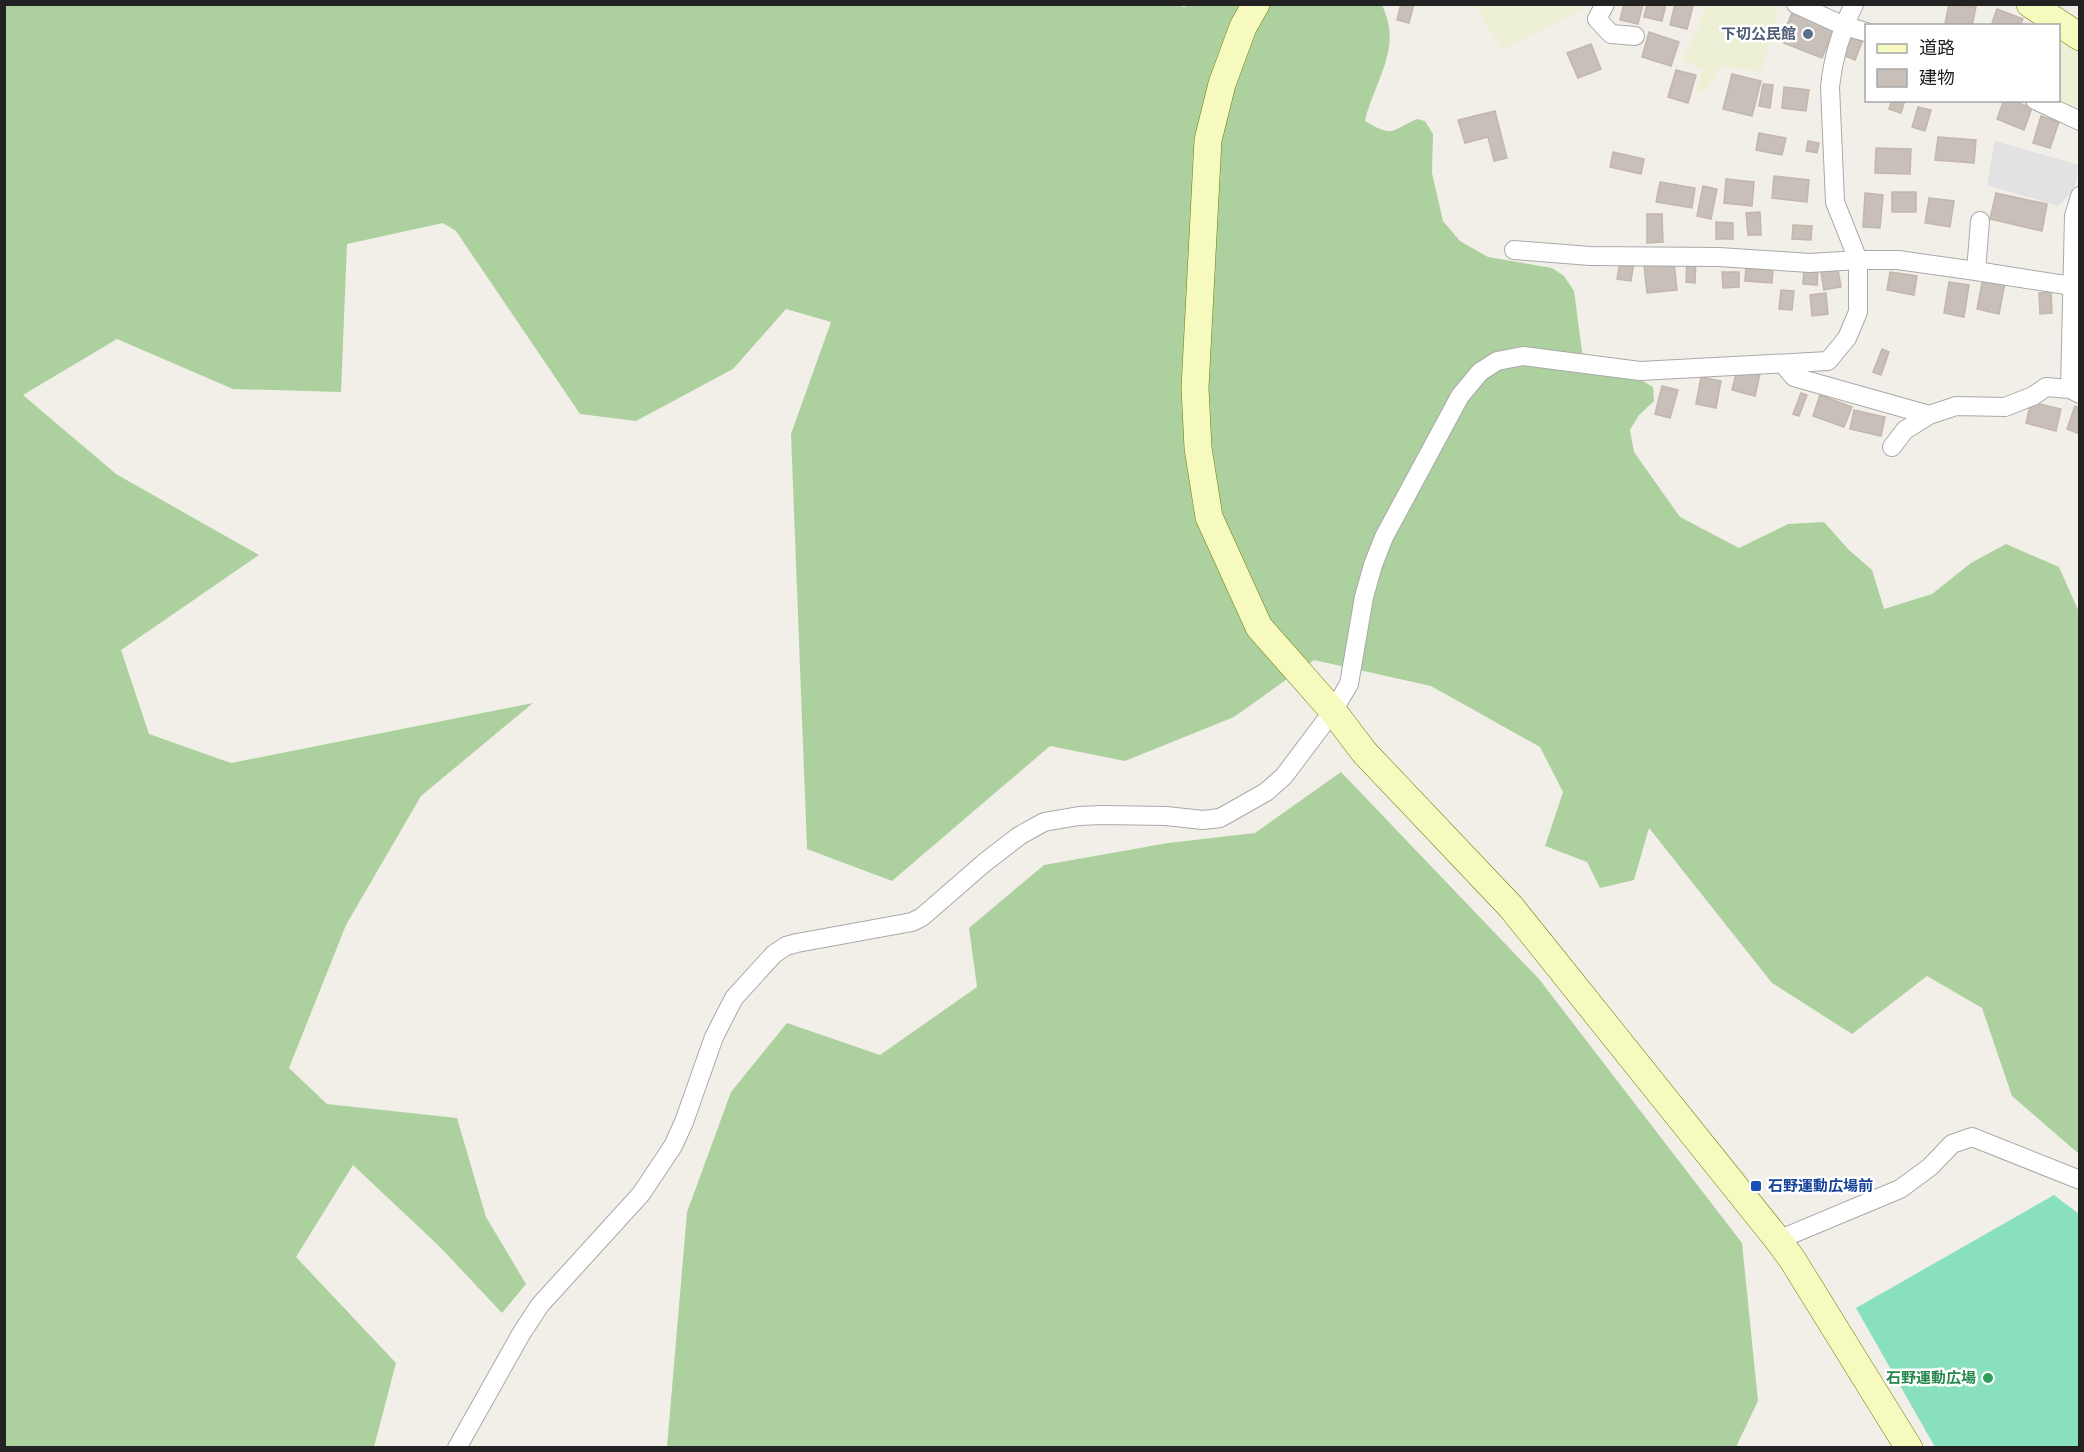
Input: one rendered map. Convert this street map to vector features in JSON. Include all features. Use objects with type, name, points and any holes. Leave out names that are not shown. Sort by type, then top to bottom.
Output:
[{"type":"street","points":[[1256,4],[1243,27],[1222,84],[1208,140],[1195,388],[1198,448],[1209,517],[1259,627],[1333,711],[1364,752],[1511,907],[1778,1240],[1909,1448]]},
{"type":"street","points":[[1605,4],[1597,20],[1611,34],[1635,36]]},
{"type":"street","points":[[1796,4],[1844,26],[1865,32]]},
{"type":"street","points":[[457,1448],[521,1334],[540,1305],[652,1180],[673,1146],[684,1122],[723,1017],[734,998],[774,954],[786,946],[797,943],[902,924],[922,917],[984,862],[1019,836],[1044,822],[1102,815],[1166,816],[1203,820],[1220,818],[1266,792],[1284,776],[1333,711],[1349,684],[1364,597],[1384,537],[1460,396],[1480,372],[1497,361],[1522,356],[1640,371],[1828,361],[1847,338],[1858,312],[1858,260],[1835,202],[1830,87],[1844,26],[1854,4]]},
{"type":"street","points":[[2030,4],[2060,24]]},
{"type":"street","points":[[2060,24],[2079,37]]},
{"type":"street","points":[[2039,102],[2079,121]]},
{"type":"street","points":[[1892,447],[1905,430],[1929,415],[1956,406],[2005,407],[2033,396],[2046,387],[2076,388],[2072,285],[2074,216],[2079,196]]},
{"type":"street","points":[[1976,271],[1980,221]]},
{"type":"street","points":[[1514,250],[1590,256],[1719,257],[1810,263],[1898,260],[2072,285]]},
{"type":"street","points":[[1783,364],[1794,377],[1929,415]]},
{"type":"street","points":[[1778,1240],[1900,1190],[1930,1167],[1953,1144],[1972,1137],[2079,1180]]},
{"type":"green space","points":[[1174,4],[1184,7],[1193,4],[1382,5],[1387,18],[1390,39],[1385,63],[1365,121],[1382,130],[1392,131],[1417,119],[1425,121],[1433,134],[1432,173],[1443,221],[1460,241],[1488,257],[1552,268],[1564,276],[1574,291],[1583,359],[1636,377],[1653,387],[1654,401],[1639,415],[1630,430],[1634,452],[1680,517],[1739,548],[1788,524],[1824,522],[1849,550],[1872,570],[1884,609],[1932,594],[1971,563],[2006,544],[2059,567],[2079,612],[2079,1154],[2012,1096],[1982,1008],[1927,976],[1852,1034],[1772,983],[1649,828],[1634,880],[1600,888],[1587,862],[1545,846],[1563,792],[1540,747],[1431,686],[1314,660],[1234,717],[1125,761],[1050,746],[892,881],[807,849],[791,434],[831,322],[786,309],[733,369],[636,421],[580,414],[456,231],[443,223],[347,244],[341,392],[233,389],[117,339],[23,395],[116,474],[259,555],[121,650],[149,734],[231,763],[533,703],[421,796],[346,925],[289,1068],[327,1104],[457,1118],[486,1217],[526,1284],[502,1313],[440,1247],[353,1165],[296,1257],[396,1363],[374,1447],[5,1448],[5,5]]},
{"type":"green space","points":[[1474,5],[1591,5],[1502,50]]},
{"type":"green space","points":[[1705,5],[1779,5],[1761,73],[1724,65],[1703,94],[1697,91],[1702,70],[1682,59],[1696,32]]},
{"type":"green space","points":[[2060,41],[2079,53],[2079,96],[2075,112],[2056,102],[2060,102]]},
{"type":"green space","points":[[1341,772],[1539,979],[1742,1243],[1758,1401],[1736,1447],[667,1447],[687,1212],[731,1092],[787,1023],[880,1055],[977,987],[969,928],[1044,865],[1168,843],[1255,833]]},
{"type":"green space","name":"石野運動広場","points":[[2054,1195],[2079,1214],[2079,1447],[1935,1447],[1856,1308]]},
{"type":"shaded area","points":[[1995,141],[2079,165],[2074,190],[2058,206],[1987,185]]},
{"type":"building","points":[[1401,4],[1414,4],[1409,23],[1397,20]]},
{"type":"building","points":[[1624,4],[1643,4],[1638,24],[1620,20]]},
{"type":"building","points":[[1647,4],[1666,4],[1662,21],[1644,17]]},
{"type":"building","points":[[1675,4],[1693,6],[1687,29],[1670,25]]},
{"type":"building","points":[[1949,4],[1976,7],[1972,24],[1945,24]]},
{"type":"building","points":[[1997,9],[2023,19],[2021,24],[1992,24]]},
{"type":"building","name":"下切公民館","points":[[1792,13],[1834,30],[1822,58],[1784,43],[1786,38],[1782,37]]},
{"type":"building","points":[[1649,32],[1679,42],[1671,66],[1642,57]]},
{"type":"building","points":[[1852,33],[1864,37],[1855,60],[1843,55]]},
{"type":"building","points":[[1591,44],[1601,69],[1578,78],[1567,53]]},
{"type":"building","points":[[1676,70],[1696,75],[1688,103],[1668,97]]},
{"type":"building","points":[[1732,74],[1761,81],[1752,116],[1723,109]]},
{"type":"building","points":[[1763,84],[1773,85],[1770,108],[1759,106]]},
{"type":"building","points":[[1784,87],[1809,90],[1806,111],[1782,108]]},
{"type":"building","points":[[1891,102],[1904,102],[1901,113],[1889,109]]},
{"type":"building","points":[[2003,102],[2016,102],[2032,108],[2024,130],[1997,119]]},
{"type":"building","points":[[1918,107],[1931,110],[1925,131],[1912,127]]},
{"type":"building","points":[[1495,111],[1507,158],[1494,161],[1488,137],[1465,143],[1458,120]]},
{"type":"building","points":[[2041,116],[2059,122],[2050,148],[2033,143]]},
{"type":"building","points":[[1759,133],[1786,138],[1782,155],[1756,150]]},
{"type":"building","points":[[1938,137],[1976,140],[1974,163],[1935,160]]},
{"type":"building","points":[[1808,141],[1819,143],[1817,153],[1806,151]]},
{"type":"building","points":[[1876,148],[1911,149],[1910,174],[1875,173]]},
{"type":"building","points":[[1613,152],[1644,159],[1641,174],[1610,167]]},
{"type":"building","points":[[1774,176],[1809,180],[1807,202],[1772,198]]},
{"type":"building","points":[[1726,179],[1754,182],[1752,206],[1724,203]]},
{"type":"building","points":[[1660,182],[1695,188],[1692,208],[1656,202]]},
{"type":"building","points":[[1703,186],[1717,189],[1711,219],[1697,216]]},
{"type":"building","points":[[1892,192],[1916,192],[1916,212],[1892,212]]},
{"type":"building","points":[[1865,193],[1883,195],[1880,228],[1863,227]]},
{"type":"building","points":[[1996,193],[2047,204],[2042,231],[1990,219]]},
{"type":"building","points":[[1929,198],[1954,201],[1950,227],[1925,223]]},
{"type":"building","points":[[1760,212],[1761,235],[1748,235],[1746,213]]},
{"type":"building","points":[[1647,214],[1662,214],[1663,242],[1647,243]]},
{"type":"building","points":[[1716,222],[1733,223],[1733,239],[1716,239]]},
{"type":"building","points":[[1793,225],[1812,226],[1811,240],[1792,239]]},
{"type":"building","points":[[1620,260],[1634,262],[1631,281],[1617,279]]},
{"type":"building","points":[[1687,260],[1696,260],[1695,283],[1686,282]]},
{"type":"building","points":[[1674,262],[1677,290],[1647,293],[1644,265]]},
{"type":"building","points":[[1837,264],[1841,287],[1824,290],[1820,267]]},
{"type":"building","points":[[1746,266],[1773,268],[1772,283],[1745,281]]},
{"type":"building","points":[[1804,268],[1818,269],[1817,285],[1803,284]]},
{"type":"building","points":[[1722,272],[1739,272],[1739,287],[1723,288]]},
{"type":"building","points":[[1890,272],[1917,276],[1914,295],[1887,290]]},
{"type":"building","points":[[1983,278],[2005,283],[1999,314],[1977,309]]},
{"type":"building","points":[[1949,282],[1969,285],[1964,317],[1944,313]]},
{"type":"building","points":[[1781,290],[1794,291],[1792,310],[1779,309]]},
{"type":"building","points":[[2051,292],[2052,313],[2040,314],[2039,293]]},
{"type":"building","points":[[1826,293],[1828,314],[1812,316],[1810,295]]},
{"type":"building","points":[[1882,349],[1889,352],[1881,375],[1873,372]]},
{"type":"building","points":[[1737,369],[1760,374],[1755,396],[1732,390]]},
{"type":"building","points":[[1701,377],[1721,381],[1716,408],[1696,404]]},
{"type":"building","points":[[1662,386],[1678,390],[1670,418],[1655,414]]},
{"type":"building","points":[[1801,393],[1807,395],[1799,416],[1793,414]]},
{"type":"building","points":[[1820,395],[1852,407],[1844,427],[1813,416]]},
{"type":"building","points":[[2031,402],[2061,409],[2056,431],[2026,423]]},
{"type":"building","points":[[2075,406],[2080,408],[2080,434],[2067,429]]},
{"type":"building","points":[[1854,410],[1885,417],[1881,436],[1850,429]]},
{"type":"place","name":"下切公民館","points":[[1808,34]]},
{"type":"place","name":"石野運動広場前","points":[[1756,1186]]},
{"type":"place","name":"石野運動広場","points":[[1988,1378]]}]
